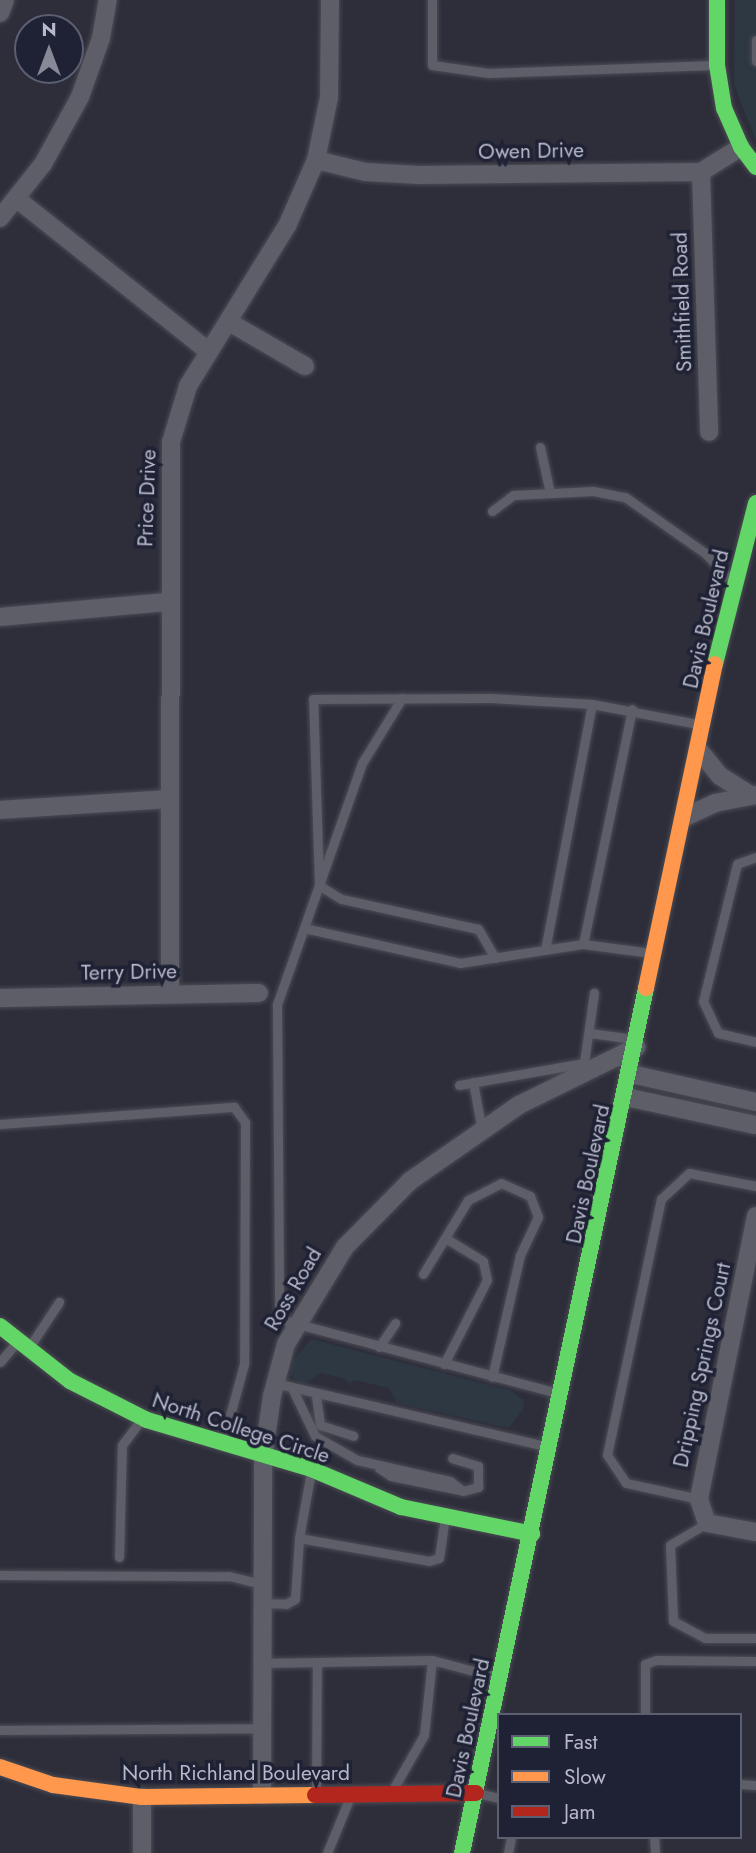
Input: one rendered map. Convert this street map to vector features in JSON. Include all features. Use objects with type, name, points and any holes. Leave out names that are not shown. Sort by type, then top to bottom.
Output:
[{"type":"main road","points":[[717,0],[717,65],[724,108],[741,147],[756,167]]},
{"type":"main road","name":"Davis Boulevard","points":[[463,1853],[638,1043],[703,725],[734,584],[756,503]]},
{"type":"main road","name":"North College Circle","points":[[0,1326],[22,1346],[97,1398],[142,1418],[263,1458],[311,1469],[364,1494],[445,1517],[532,1534]]},
{"type":"main road","name":"North Richland Boulevard","points":[[0,1767],[53,1785],[142,1797],[476,1793]]},
{"type":"street","points":[[0,13],[5,0]]},
{"type":"street","points":[[0,218],[53,148],[80,97],[101,38],[108,0]]},
{"type":"street","name":"Price Drive","points":[[170,994],[168,799],[171,442],[188,386],[300,201],[316,160],[329,97],[330,0]]},
{"type":"street","points":[[701,172],[741,147]]},
{"type":"street","name":"Owen Drive","points":[[316,160],[366,172],[419,175],[701,172]]},
{"type":"street","name":"Smithfield Road","points":[[701,172],[709,432]]},
{"type":"street","points":[[17,199],[208,351]]},
{"type":"street","points":[[229,322],[304,366]]},
{"type":"street","points":[[0,617],[169,602]]},
{"type":"street","points":[[698,749],[720,776],[753,795]]},
{"type":"street","points":[[685,817],[753,795]]},
{"type":"street","points":[[0,810],[95,800],[168,799]]},
{"type":"street","name":"Terry Drive","points":[[0,998],[259,993]]},
{"type":"street","name":"Ross Road","points":[[262,1795],[263,1458],[284,1385],[296,1326],[345,1247],[410,1181],[482,1130],[552,1088],[638,1043]]},
{"type":"street","points":[[631,1074],[756,1102]]},
{"type":"street","points":[[626,1097],[756,1125]]},
{"type":"street","name":"Dripping Springs Court","points":[[707,1523],[699,1499],[756,1216]]},
{"type":"street","points":[[707,1523],[756,1532]]},
{"type":"street","points":[[142,1797],[142,1853]]},
{"type":"lane","points":[[432,0],[432,65],[488,73],[717,65]]},
{"type":"lane","points":[[756,40],[756,61]]},
{"type":"lane","points":[[540,447],[550,493]]},
{"type":"lane","points":[[492,511],[513,495],[593,491],[636,501],[705,553],[734,584]]},
{"type":"lane","points":[[319,885],[313,699],[402,698],[592,704],[632,709],[703,725]]},
{"type":"lane","points":[[402,698],[362,763],[276,1004],[279,1319],[296,1326],[562,1394]]},
{"type":"lane","points":[[545,950],[592,704]]},
{"type":"lane","points":[[583,944],[632,709]]},
{"type":"lane","points":[[756,857],[737,864],[704,1001],[718,1032],[756,1042]]},
{"type":"lane","points":[[319,885],[341,899],[478,929],[495,958]]},
{"type":"lane","points":[[304,928],[460,963],[583,944],[656,954]]},
{"type":"lane","points":[[459,1085],[584,1063],[594,993]]},
{"type":"lane","points":[[590,1033],[638,1043]]},
{"type":"lane","points":[[549,1069],[552,1088]]},
{"type":"lane","points":[[473,1082],[482,1130]]},
{"type":"lane","points":[[0,1124],[234,1107],[245,1122],[244,1364],[222,1444]]},
{"type":"lane","points":[[699,1499],[626,1483],[607,1455],[661,1199],[689,1173],[756,1186]]},
{"type":"lane","points":[[423,1274],[468,1200],[500,1183],[530,1196],[538,1217],[520,1255],[492,1377]]},
{"type":"lane","points":[[444,1364],[486,1280],[483,1261],[445,1238]]},
{"type":"lane","points":[[0,1362],[22,1346],[60,1302]]},
{"type":"lane","points":[[379,1347],[395,1323]]},
{"type":"lane","points":[[284,1385],[316,1396],[550,1447]]},
{"type":"lane","points":[[284,1385],[316,1436],[374,1465],[450,1481],[463,1491],[478,1487],[481,1469],[452,1458]]},
{"type":"lane","points":[[316,1396],[320,1425],[353,1436]]},
{"type":"lane","points":[[119,1557],[122,1445],[142,1418]]},
{"type":"lane","points":[[262,1603],[286,1604],[295,1600],[299,1538],[311,1469]]},
{"type":"lane","points":[[299,1538],[429,1562],[439,1558],[445,1517]]},
{"type":"lane","points":[[707,1523],[670,1545],[673,1621],[705,1638],[756,1638]]},
{"type":"lane","points":[[0,1575],[229,1576],[262,1584]]},
{"type":"lane","points":[[391,1793],[424,1735],[432,1660]]},
{"type":"lane","points":[[262,1663],[432,1660],[499,1678]]},
{"type":"lane","points":[[645,1713],[645,1664],[656,1660],[756,1661]]},
{"type":"lane","points":[[316,1794],[317,1664]]},
{"type":"lane","points":[[0,1730],[262,1728]]},
{"type":"lane","points":[[476,1793],[497,1798]]},
{"type":"lane","points":[[327,1853],[351,1794]]},
{"type":"shaded area","points":[[735,0],[756,0],[756,140],[734,85]]},
{"type":"shaded area","points":[[311,1339],[512,1391],[523,1400],[524,1408],[509,1428],[397,1403],[389,1388],[354,1380],[349,1384],[345,1379],[321,1373],[306,1383],[299,1382],[290,1375],[293,1361]]},
{"type":"traffic: fast","points":[[717,0],[717,65],[724,108],[741,147],[756,167]]},
{"type":"traffic: fast","points":[[715,664],[756,503]]},
{"type":"traffic: fast","points":[[462,1853],[646,988]]},
{"type":"traffic: fast","points":[[0,1326],[70,1381],[147,1420],[311,1469],[401,1507],[532,1534]]},
{"type":"traffic: slow","points":[[646,988],[715,664]]},
{"type":"traffic: slow","points":[[0,1767],[53,1785],[142,1797],[315,1795]]},
{"type":"traffic: jam","points":[[315,1795],[476,1793]]}]
